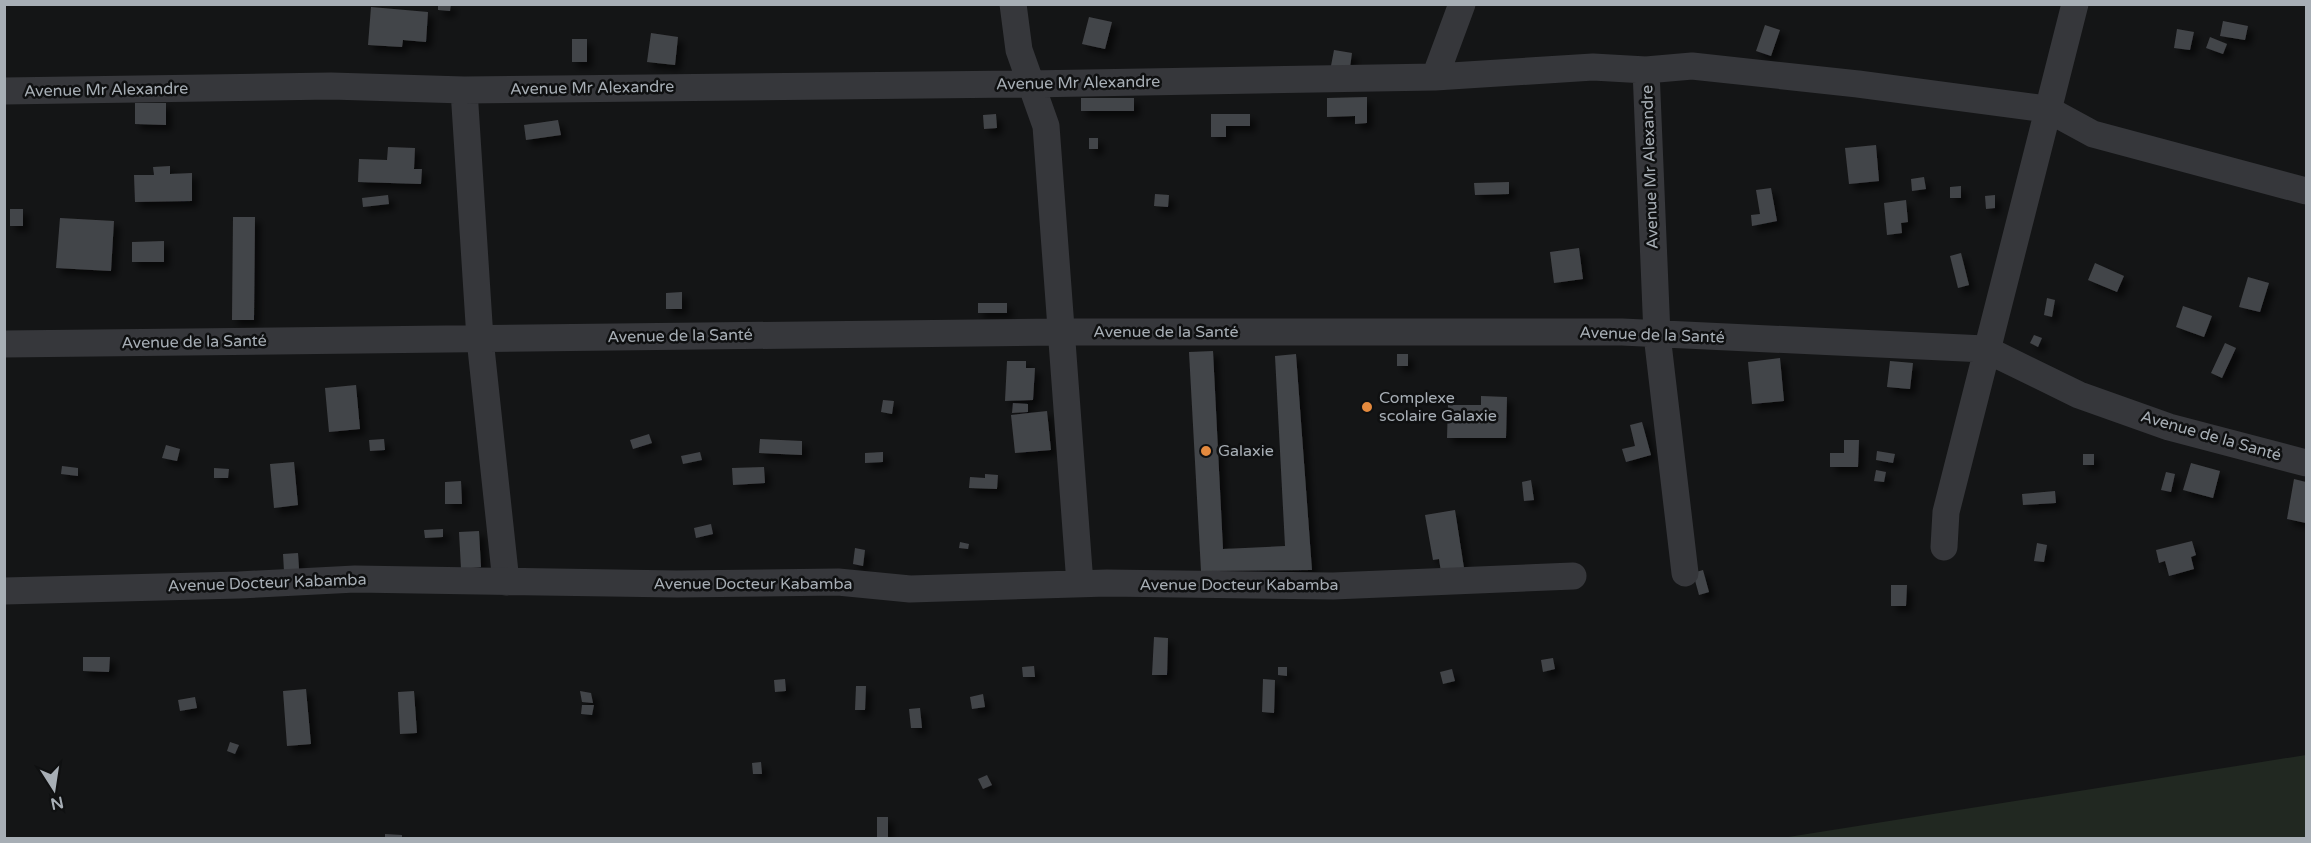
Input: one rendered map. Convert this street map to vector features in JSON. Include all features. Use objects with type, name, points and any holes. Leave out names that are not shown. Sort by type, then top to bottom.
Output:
[{"type":"street","points":[[1013,4],[1019,50],[1029,84],[1046,126],[1080,584]]},
{"type":"street","points":[[1435,77],[1462,4]]},
{"type":"street","points":[[1944,547],[1946,512],[1968,430],[1985,349],[2075,4]]},
{"type":"street","points":[[1646,70],[1692,66],[2047,109],[2093,134],[2307,191]]},
{"type":"street","name":"Avenue Mr Alexandre","points":[[4,92],[331,86],[464,90],[1029,84],[1435,77],[1593,67],[1646,70],[1658,335],[1685,573]]},
{"type":"street","points":[[464,90],[480,339],[506,582]]},
{"type":"street","name":"Avenue de la Santé","points":[[4,344],[1060,332],[1622,332],[1985,349],[2079,395],[2169,427],[2307,463]]},
{"type":"street","name":"Avenue Docteur Kabamba","points":[[4,591],[239,585],[355,579],[677,584],[838,582],[909,589],[1080,584],[1333,586],[1573,576]]},
{"type":"shaded area","points":[[2306,755],[2306,838],[1782,838]]},
{"type":"building","points":[[438,4],[451,4],[450,11],[438,10]]},
{"type":"building","points":[[371,7],[428,12],[426,42],[403,40],[402,47],[368,45]]},
{"type":"building","points":[[1089,17],[1112,22],[1105,49],[1082,44]]},
{"type":"building","points":[[2223,21],[2248,26],[2245,40],[2220,36]]},
{"type":"building","points":[[1765,25],[1780,30],[1771,56],[1756,51]]},
{"type":"building","points":[[2177,29],[2194,32],[2190,50],[2174,48]]},
{"type":"building","points":[[651,33],[678,37],[675,65],[647,62]]},
{"type":"building","points":[[2210,37],[2227,44],[2223,54],[2206,48]]},
{"type":"building","points":[[572,39],[587,39],[587,62],[572,62]]},
{"type":"building","points":[[1334,50],[1352,53],[1349,74],[1330,71]]},
{"type":"building","points":[[1367,97],[1367,123],[1355,124],[1355,116],[1327,117],[1327,98]]},
{"type":"building","points":[[1081,98],[1134,98],[1134,111],[1081,111]]},
{"type":"building","points":[[135,103],[166,103],[166,125],[135,124]]},
{"type":"building","points":[[996,114],[997,128],[984,129],[983,115]]},
{"type":"building","points":[[1211,114],[1250,114],[1250,126],[1226,126],[1226,137],[1211,137]]},
{"type":"building","points":[[558,120],[561,135],[526,140],[524,125]]},
{"type":"building","points":[[1089,138],[1098,138],[1098,149],[1089,149]]},
{"type":"building","points":[[1876,145],[1879,181],[1849,184],[1845,148]]},
{"type":"building","points":[[388,147],[415,148],[414,169],[422,169],[421,184],[358,182],[359,159],[387,160]]},
{"type":"building","points":[[170,166],[170,174],[192,173],[192,201],[135,202],[134,175],[154,175],[153,167]]},
{"type":"building","points":[[1924,177],[1926,189],[1912,191],[1911,179]]},
{"type":"building","points":[[1509,182],[1509,194],[1475,195],[1474,183]]},
{"type":"building","points":[[1961,186],[1961,198],[1950,198],[1950,187]]},
{"type":"building","points":[[1771,188],[1777,221],[1752,226],[1751,215],[1760,214],[1756,190]]},
{"type":"building","points":[[1155,194],[1169,195],[1168,207],[1154,206]]},
{"type":"building","points":[[388,195],[389,204],[363,207],[362,198]]},
{"type":"building","points":[[1995,195],[1995,208],[1986,209],[1985,196]]},
{"type":"building","points":[[1906,200],[1908,222],[1901,223],[1902,233],[1887,235],[1884,203]]},
{"type":"building","points":[[10,209],[23,209],[23,226],[10,226]]},
{"type":"building","points":[[233,217],[255,217],[254,320],[232,320]]},
{"type":"building","points":[[60,218],[114,221],[111,271],[56,268]]},
{"type":"building","points":[[164,241],[164,262],[132,262],[132,242]]},
{"type":"building","points":[[1579,248],[1583,279],[1554,283],[1550,252]]},
{"type":"building","points":[[1961,253],[1969,285],[1958,288],[1950,256]]},
{"type":"building","points":[[2095,263],[2124,276],[2117,292],[2088,280]]},
{"type":"building","points":[[2248,277],[2269,283],[2260,312],[2239,307]]},
{"type":"building","points":[[682,292],[682,309],[666,309],[666,293]]},
{"type":"building","points":[[2047,298],[2055,300],[2052,317],[2044,315]]},
{"type":"building","points":[[978,303],[1007,303],[1007,313],[978,313]]},
{"type":"building","points":[[2183,306],[2212,316],[2204,337],[2176,327]]},
{"type":"building","points":[[2034,335],[2042,338],[2038,347],[2030,343]]},
{"type":"building","points":[[2225,343],[2236,348],[2222,378],[2211,373]]},
{"type":"building","name":"Galaxie","points":[[1213,351],[1223,549],[1285,546],[1275,356],[1296,354],[1312,570],[1201,571],[1189,352]]},
{"type":"building","points":[[1397,354],[1408,354],[1408,366],[1397,366]]},
{"type":"building","points":[[1780,358],[1784,401],[1752,404],[1748,362]]},
{"type":"building","points":[[1007,361],[1026,361],[1026,368],[1035,368],[1033,400],[1005,401]]},
{"type":"building","points":[[1890,361],[1913,363],[1910,389],[1887,387]]},
{"type":"building","points":[[356,385],[360,429],[329,432],[325,388]]},
{"type":"building","points":[[1481,396],[1507,397],[1506,438],[1447,438],[1448,405],[1481,405]]},
{"type":"building","points":[[883,400],[894,401],[892,414],[881,412]]},
{"type":"building","points":[[1013,403],[1028,404],[1028,412],[1012,413]]},
{"type":"building","points":[[1047,411],[1051,450],[1015,453],[1011,415]]},
{"type":"building","points":[[1642,422],[1651,455],[1626,462],[1622,449],[1635,446],[1630,425]]},
{"type":"building","points":[[649,434],[652,443],[633,449],[630,440]]},
{"type":"building","points":[[384,439],[385,450],[370,451],[369,440]]},
{"type":"building","points":[[760,439],[802,441],[802,455],[759,453]]},
{"type":"building","points":[[1844,440],[1859,440],[1858,467],[1830,467],[1830,453],[1844,453]]},
{"type":"building","points":[[166,445],[180,449],[177,461],[162,458]]},
{"type":"building","points":[[1877,451],[1895,454],[1893,463],[1876,460]]},
{"type":"building","points":[[700,452],[702,460],[683,464],[681,456]]},
{"type":"building","points":[[883,452],[883,462],[865,463],[865,453]]},
{"type":"building","points":[[2083,454],[2094,454],[2094,465],[2083,465]]},
{"type":"building","points":[[294,462],[298,505],[274,508],[270,464]]},
{"type":"building","points":[[2191,463],[2220,471],[2213,498],[2183,490]]},
{"type":"building","points":[[62,466],[78,468],[78,476],[61,474]]},
{"type":"building","points":[[764,467],[765,483],[733,485],[732,468]]},
{"type":"building","points":[[214,468],[229,469],[228,478],[214,478]]},
{"type":"building","points":[[1876,470],[1886,472],[1884,482],[1874,481]]},
{"type":"building","points":[[2166,472],[2175,474],[2171,492],[2161,490]]},
{"type":"building","points":[[985,474],[998,475],[997,489],[969,488],[970,477],[985,478]]},
{"type":"building","points":[[2294,479],[2306,482],[2306,523],[2287,519]]},
{"type":"building","points":[[1531,480],[1534,500],[1524,501],[1522,482]]},
{"type":"building","points":[[461,481],[462,504],[445,504],[445,482]]},
{"type":"building","points":[[2055,491],[2056,503],[2023,505],[2022,494]]},
{"type":"building","points":[[1455,510],[1464,568],[1441,572],[1439,559],[1433,560],[1425,515]]},
{"type":"building","points":[[711,524],[713,534],[696,538],[694,528]]},
{"type":"building","points":[[443,529],[443,537],[425,538],[424,530]]},
{"type":"building","points":[[479,531],[481,567],[461,569],[459,532]]},
{"type":"building","points":[[2192,541],[2196,555],[2191,557],[2194,569],[2169,576],[2165,561],[2159,563],[2156,550]]},
{"type":"building","points":[[960,542],[969,544],[968,549],[959,548]]},
{"type":"building","points":[[2037,543],[2047,545],[2044,562],[2034,561]]},
{"type":"building","points":[[855,548],[865,550],[863,566],[853,564]]},
{"type":"building","points":[[298,553],[299,569],[284,571],[283,554]]},
{"type":"building","points":[[1703,570],[1709,592],[1699,595],[1693,573]]},
{"type":"building","points":[[1891,585],[1907,585],[1906,606],[1891,606]]},
{"type":"building","points":[[1154,637],[1168,638],[1167,675],[1152,675]]},
{"type":"building","points":[[83,657],[110,657],[109,672],[83,671]]},
{"type":"building","points":[[1553,658],[1555,669],[1543,672],[1541,660]]},
{"type":"building","points":[[1034,666],[1035,677],[1023,677],[1022,667]]},
{"type":"building","points":[[1278,667],[1287,667],[1287,676],[1278,675]]},
{"type":"building","points":[[1452,669],[1455,681],[1443,684],[1440,672]]},
{"type":"building","points":[[785,679],[786,691],[775,692],[774,680]]},
{"type":"building","points":[[1263,679],[1275,680],[1274,713],[1262,712]]},
{"type":"building","points":[[856,686],[866,686],[865,710],[855,710]]},
{"type":"building","points":[[306,689],[311,744],[287,746],[283,691]]},
{"type":"building","points":[[414,691],[417,733],[400,734],[398,692]]},
{"type":"building","points":[[580,691],[591,693],[593,703],[582,702]]},
{"type":"building","points":[[983,694],[985,707],[972,709],[970,697]]},
{"type":"building","points":[[195,697],[197,708],[180,711],[178,700]]},
{"type":"building","points":[[582,705],[594,705],[592,715],[581,714]]},
{"type":"building","points":[[920,708],[922,728],[911,728],[909,709]]},
{"type":"building","points":[[230,742],[239,745],[235,754],[227,751]]},
{"type":"building","points":[[761,762],[762,774],[753,774],[752,763]]},
{"type":"building","points":[[987,775],[992,785],[983,789],[978,779]]},
{"type":"building","points":[[877,817],[888,817],[888,837],[877,837]]},
{"type":"building","points":[[385,834],[402,835],[402,838],[385,838]]},
{"type":"place","name":"Complexe scolaire Galaxie","points":[[1367,407]]},
{"type":"place","name":"Galaxie","points":[[1206,451]]}]
